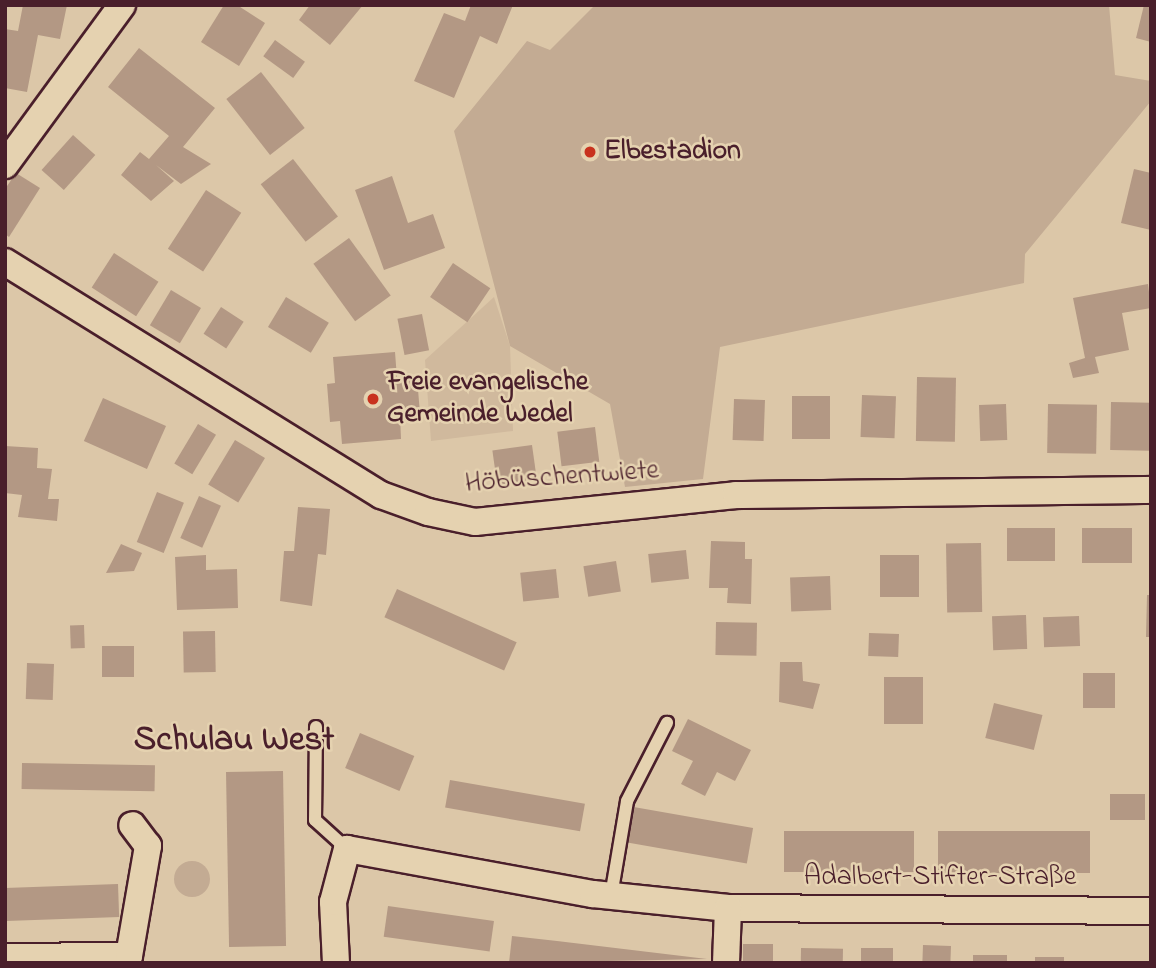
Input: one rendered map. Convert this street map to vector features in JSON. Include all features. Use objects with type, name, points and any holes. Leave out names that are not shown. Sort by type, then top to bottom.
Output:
[{"type":"street","points":[[5,165],[122,5]]},
{"type":"street","name":"Höbüschentwiete","points":[[5,262],[381,495],[428,513],[475,522],[736,495],[1151,490]]},
{"type":"street","points":[[5,957],[47,960],[129,956],[148,846],[132,825]]},
{"type":"street","points":[[336,963],[333,902],[347,849]]},
{"type":"street","name":"Adalbert-Stifter-Straße","points":[[347,849],[611,896],[729,908],[1151,912]]},
{"type":"street","points":[[726,963],[729,908]]},
{"type":"lane","points":[[611,896],[626,800],[667,723]]},
{"type":"lane","points":[[316,727],[315,820],[347,849]]},
{"type":"shaded area","points":[[595,5],[1109,5],[1115,75],[1151,81],[1151,101],[1025,254],[1024,283],[720,347],[703,479],[625,487],[610,404],[510,346],[454,131],[527,41],[550,50]]},
{"type":"shaded area","points":[[494,297],[510,346],[513,431],[431,441],[425,360]]},
{"type":"shaded area","points":[[192,861],[205,866],[210,879],[205,892],[192,897],[179,892],[174,879],[179,866]]},
{"type":"building","points":[[23,5],[67,5],[60,39],[38,35],[27,92],[5,88],[5,29],[18,31]]},
{"type":"building","points":[[224,5],[237,5],[265,23],[239,66],[201,42]]},
{"type":"building","points":[[310,5],[363,5],[330,45],[299,20]]},
{"type":"building","points":[[471,5],[513,5],[497,44],[480,36],[454,98],[414,81],[444,13],[465,21]]},
{"type":"building","points":[[1144,5],[1151,5],[1151,42],[1136,38]]},
{"type":"building","points":[[275,40],[305,62],[293,78],[263,56]]},
{"type":"building","points":[[139,48],[215,108],[183,147],[211,164],[181,184],[156,165],[174,181],[151,201],[121,175],[140,152],[149,159],[169,136],[108,87]]},
{"type":"building","points":[[261,72],[305,128],[270,155],[226,99]]},
{"type":"building","points":[[73,135],[95,155],[64,190],[42,170]]},
{"type":"building","points":[[293,159],[338,217],[306,242],[261,184]]},
{"type":"building","points":[[1134,169],[1151,173],[1151,230],[1121,223]]},
{"type":"building","points":[[16,173],[40,188],[9,237],[5,234],[5,189]]},
{"type":"building","points":[[392,176],[408,223],[433,214],[445,248],[384,270],[355,190]]},
{"type":"building","points":[[206,190],[241,213],[203,272],[168,249]]},
{"type":"building","points":[[349,238],[391,295],[355,321],[313,264]]},
{"type":"building","points":[[114,253],[158,282],[136,316],[92,287]]},
{"type":"building","points":[[453,263],[490,288],[467,322],[430,297]]},
{"type":"building","points":[[1148,284],[1151,308],[1122,313],[1129,350],[1095,357],[1099,373],[1073,378],[1069,363],[1085,358],[1073,298]]},
{"type":"building","points":[[171,290],[201,308],[180,343],[150,325]]},
{"type":"building","points":[[286,297],[329,323],[311,353],[268,327]]},
{"type":"building","points":[[221,307],[244,322],[226,349],[204,334]]},
{"type":"building","points":[[422,314],[429,350],[405,355],[397,319]]},
{"type":"building","name":"Freie evangelische Gemeinde Wedel","points":[[395,352],[397,378],[417,377],[420,414],[400,415],[401,439],[342,444],[340,421],[330,422],[327,384],[335,383],[333,357]]},
{"type":"building","points":[[917,377],[956,378],[955,442],[916,441]]},
{"type":"building","points":[[862,395],[896,396],[895,438],[861,437]]},
{"type":"building","points":[[792,396],[830,396],[830,439],[792,439]]},
{"type":"building","points":[[103,398],[166,426],[147,469],[84,441]]},
{"type":"building","points":[[734,399],[765,400],[764,441],[733,440]]},
{"type":"building","points":[[1111,402],[1151,403],[1150,451],[1110,450]]},
{"type":"building","points":[[1006,404],[1007,440],[980,441],[979,405]]},
{"type":"building","points":[[1048,404],[1097,405],[1096,454],[1047,453]]},
{"type":"building","points":[[198,424],[216,435],[192,474],[174,463]]},
{"type":"building","points":[[595,427],[599,462],[562,466],[557,432]]},
{"type":"building","points":[[235,440],[265,458],[238,503],[208,485]]},
{"type":"building","points":[[532,445],[537,480],[497,485],[492,451]]},
{"type":"building","points":[[5,446],[38,448],[37,468],[52,469],[48,499],[59,499],[57,521],[18,517],[22,495],[5,493]]},
{"type":"building","points":[[157,492],[184,503],[164,553],[137,542]]},
{"type":"building","points":[[199,496],[221,506],[202,548],[180,538]]},
{"type":"building","points":[[298,507],[330,509],[326,555],[318,554],[312,606],[280,601],[284,551],[294,551]]},
{"type":"building","points":[[1007,528],[1055,528],[1055,561],[1007,561]]},
{"type":"building","points":[[1082,528],[1132,528],[1132,563],[1082,563]]},
{"type":"building","points":[[711,541],[745,542],[745,559],[752,559],[751,604],[727,603],[728,588],[709,588]]},
{"type":"building","points":[[981,543],[982,612],[947,613],[946,544]]},
{"type":"building","points":[[121,544],[142,553],[134,571],[106,573]]},
{"type":"building","points":[[686,550],[689,579],[651,583],[648,554]]},
{"type":"building","points":[[206,555],[206,570],[237,569],[238,608],[177,610],[175,557]]},
{"type":"building","points":[[880,555],[919,555],[919,597],[880,597]]},
{"type":"building","points":[[616,561],[621,592],[588,597],[583,566]]},
{"type":"building","points":[[556,569],[559,598],[523,602],[520,573]]},
{"type":"building","points":[[830,576],[831,610],[791,611],[790,577]]},
{"type":"building","points":[[397,589],[517,642],[504,671],[384,617]]},
{"type":"building","points":[[1147,595],[1151,595],[1151,637],[1146,637]]},
{"type":"building","points":[[1026,615],[1027,649],[993,650],[992,616]]},
{"type":"building","points":[[1079,616],[1080,646],[1044,647],[1043,617]]},
{"type":"building","points":[[716,622],[757,623],[756,656],[715,655]]},
{"type":"building","points":[[70,625],[84,625],[85,648],[71,648]]},
{"type":"building","points":[[215,631],[216,672],[184,673],[183,632]]},
{"type":"building","points":[[869,633],[899,634],[898,657],[868,656]]},
{"type":"building","points":[[102,646],[134,646],[134,677],[102,677]]},
{"type":"building","points":[[780,662],[802,662],[803,681],[820,684],[813,709],[779,702]]},
{"type":"building","points":[[27,663],[54,664],[53,700],[26,699]]},
{"type":"building","points":[[1083,673],[1115,673],[1115,708],[1083,708]]},
{"type":"building","points":[[884,677],[923,677],[923,724],[884,724]]},
{"type":"building","points":[[994,703],[1043,715],[1034,750],[985,738]]},
{"type":"building","points":[[688,719],[751,750],[735,781],[717,772],[705,796],[681,784],[693,761],[672,751]]},
{"type":"building","points":[[360,733],[414,756],[399,791],[345,768]]},
{"type":"building","points":[[22,763],[155,765],[155,791],[22,789]]},
{"type":"building","points":[[283,771],[286,946],[229,947],[226,772]]},
{"type":"building","points":[[450,780],[585,804],[580,831],[445,808]]},
{"type":"building","points":[[1110,794],[1145,794],[1145,820],[1110,820]]},
{"type":"building","points":[[628,806],[753,828],[747,864],[622,841]]},
{"type":"building","points":[[784,831],[914,831],[914,872],[784,872]]},
{"type":"building","points":[[938,831],[1090,831],[1090,873],[938,873]]},
{"type":"building","points":[[118,884],[119,917],[6,921],[5,888]]},
{"type":"building","points":[[388,906],[494,921],[490,952],[384,937]]},
{"type":"building","points":[[512,936],[557,941],[707,959],[509,963]]},
{"type":"building","points":[[743,944],[773,944],[773,963],[743,963]]},
{"type":"building","points":[[923,945],[951,946],[950,963],[922,963]]},
{"type":"building","points":[[801,948],[843,949],[843,963],[801,963]]},
{"type":"building","points":[[861,948],[893,948],[893,963],[861,963]]},
{"type":"building","points":[[973,955],[1007,955],[1007,963],[973,963]]},
{"type":"building","points":[[1035,957],[1064,957],[1064,963],[1035,963]]},
{"type":"place","name":"Elbestadion","points":[[590,152]]},
{"type":"place","name":"Freie evangelische Gemeinde Wedel","points":[[373,399]]},
{"type":"district","name":"Schulau West","points":[[234,741]]}]
